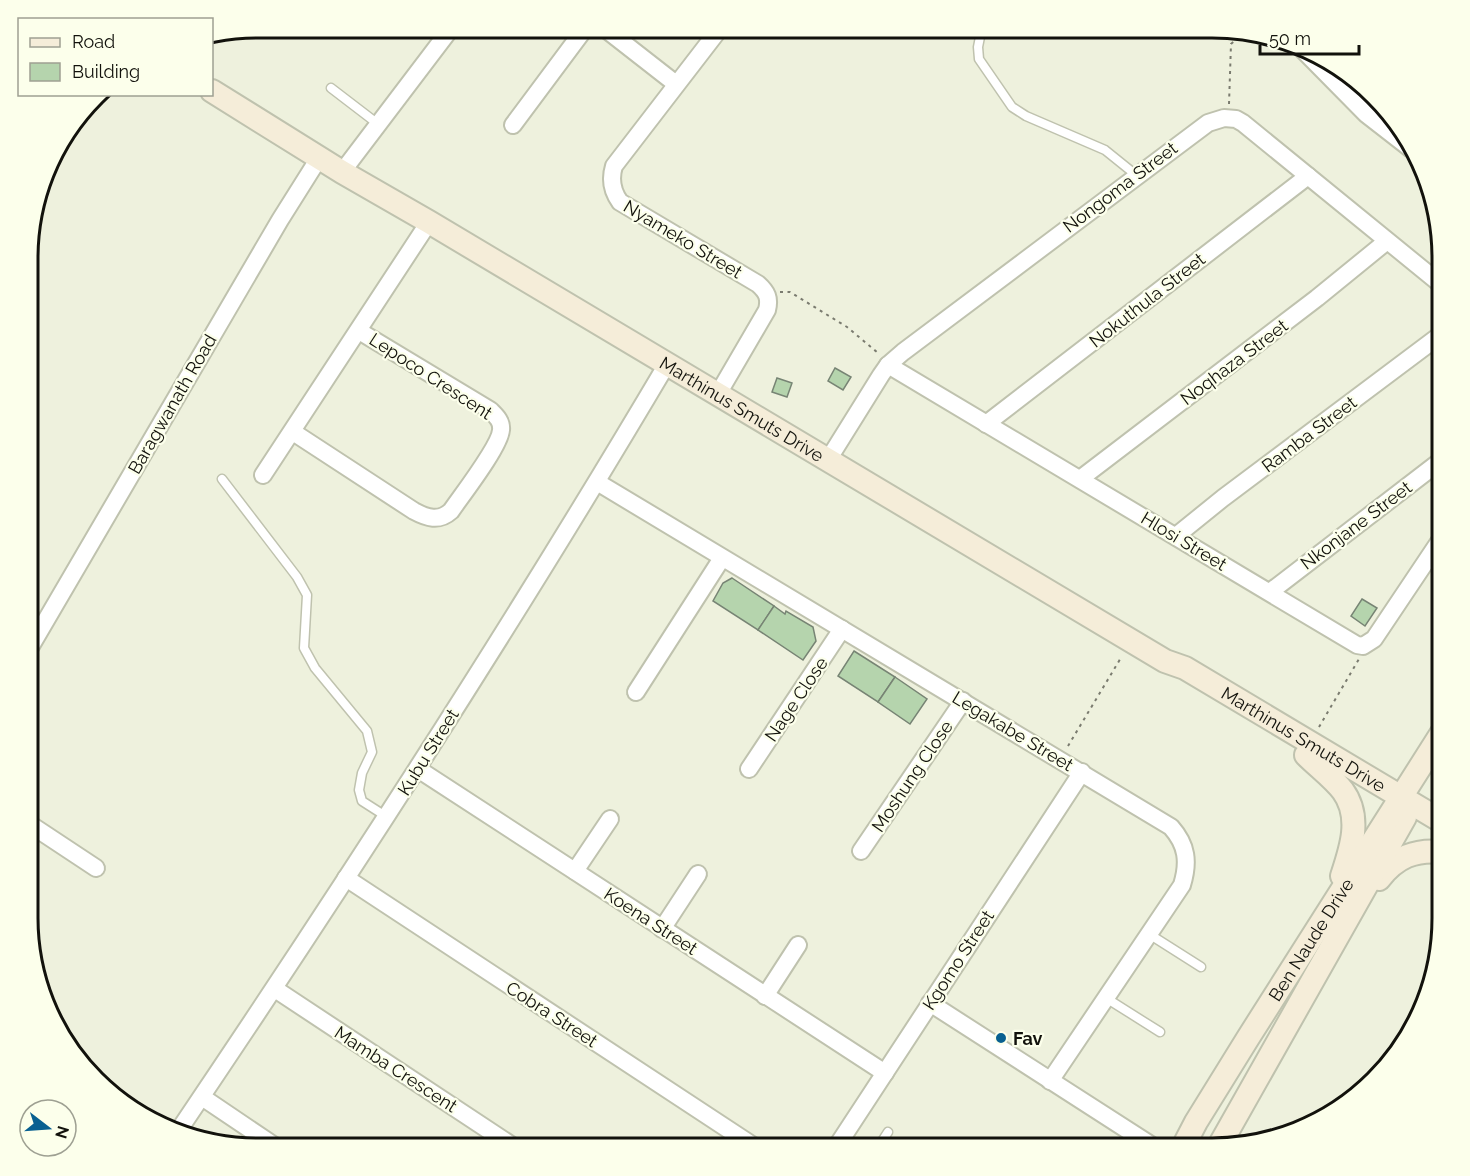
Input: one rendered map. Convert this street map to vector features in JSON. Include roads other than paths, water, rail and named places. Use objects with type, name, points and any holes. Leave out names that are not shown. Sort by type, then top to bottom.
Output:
[{"type":"street","points":[[342,172],[444,38]]},
{"type":"street","points":[[513,125],[578,38]]},
{"type":"street","points":[[617,38],[676,84]]},
{"type":"street","name":"Nyameko Street","points":[[713,38],[614,166],[612,180],[620,202],[758,284],[765,291],[769,303],[767,310],[718,394]]},
{"type":"street","points":[[1315,63],[1366,114],[1397,138]]},
{"type":"street","name":"Marthinus Smuts Drive","points":[[213,93],[342,172],[1165,661],[1185,668],[1308,749],[1404,805],[1432,817]]},
{"type":"street","name":"Nongoma Street","points":[[828,460],[889,364],[1208,123],[1216,119],[1228,118],[1243,123],[1308,176]]},
{"type":"street","name":"Baragwanath Road","points":[[38,634],[274,230],[319,158]]},
{"type":"street","points":[[1308,176],[1432,277]]},
{"type":"street","name":"Nokuthula Street","points":[[986,424],[1308,176]]},
{"type":"street","points":[[263,475],[429,222]]},
{"type":"street","name":"Noqhaza Street","points":[[1080,479],[1317,298],[1387,241]]},
{"type":"street","name":"Lepoco Crescent","points":[[293,432],[414,511],[435,518],[443,517],[451,511],[498,442],[500,423],[490,410],[359,331]]},
{"type":"street","name":"Ramba Street","points":[[1176,536],[1432,341]]},
{"type":"street","name":"Kubu Street","points":[[182,1125],[275,989],[418,769],[597,482],[667,364]]},
{"type":"street","name":"Hlosi Street","points":[[889,364],[1352,642],[1364,646],[1374,639],[1432,552]]},
{"type":"street","name":"Nkonjane Street","points":[[1269,592],[1432,467]]},
{"type":"street","name":"Legakabe Street","points":[[597,482],[1082,772],[1171,827],[1179,837],[1187,860],[1182,885],[1050,1081]]},
{"type":"street","points":[[636,692],[722,558]]},
{"type":"street","name":"Nage Close","points":[[749,769],[842,630]]},
{"type":"street","name":"Moshung Close","points":[[861,851],[963,701]]},
{"type":"street","points":[[1308,749],[1343,791],[1350,804],[1354,821],[1353,840],[1338,916]]},
{"type":"street","name":"Ben Naude Drive","points":[[1223,1138],[1338,916],[1404,805],[1432,752]]},
{"type":"street","name":"Koena Street","points":[[418,769],[885,1073]]},
{"type":"street","name":"Ben Naude Drive","points":[[1404,805],[1432,769]]},
{"type":"street","name":"Kgomo Street","points":[[842,1138],[1082,772]]},
{"type":"street","points":[[1404,805],[1432,827]]},
{"type":"street","points":[[574,871],[610,819]]},
{"type":"street","points":[[38,830],[96,868]]},
{"type":"street","points":[[1338,916],[1394,862],[1422,851],[1432,851]]},
{"type":"street","points":[[662,929],[698,874]]},
{"type":"street","name":"Cobra Street","points":[[346,878],[741,1138]]},
{"type":"street","name":"Ben Naude Drive","points":[[1188,1138],[1248,1038],[1338,916]]},
{"type":"street","points":[[765,996],[798,945]]},
{"type":"street","name":"Mamba Crescent","points":[[275,989],[500,1138]]},
{"type":"street","points":[[930,1003],[1140,1138]]},
{"type":"street","points":[[201,1097],[262,1138]]},
{"type":"lane","points":[[980,38],[979,59],[1012,107],[1026,116],[1100,147],[1136,176]]},
{"type":"lane","points":[[331,88],[378,124]]},
{"type":"lane","points":[[222,479],[282,556],[307,595],[304,648],[315,668],[367,731],[372,752],[362,773],[358,790],[362,801],[387,817]]},
{"type":"lane","points":[[1149,934],[1201,967]]},
{"type":"lane","points":[[1106,998],[1160,1032]]},
{"type":"lane","points":[[884,1138],[888,1132]]},
{"type":"place","name":"Fav","points":[[1001,1038]]}]
